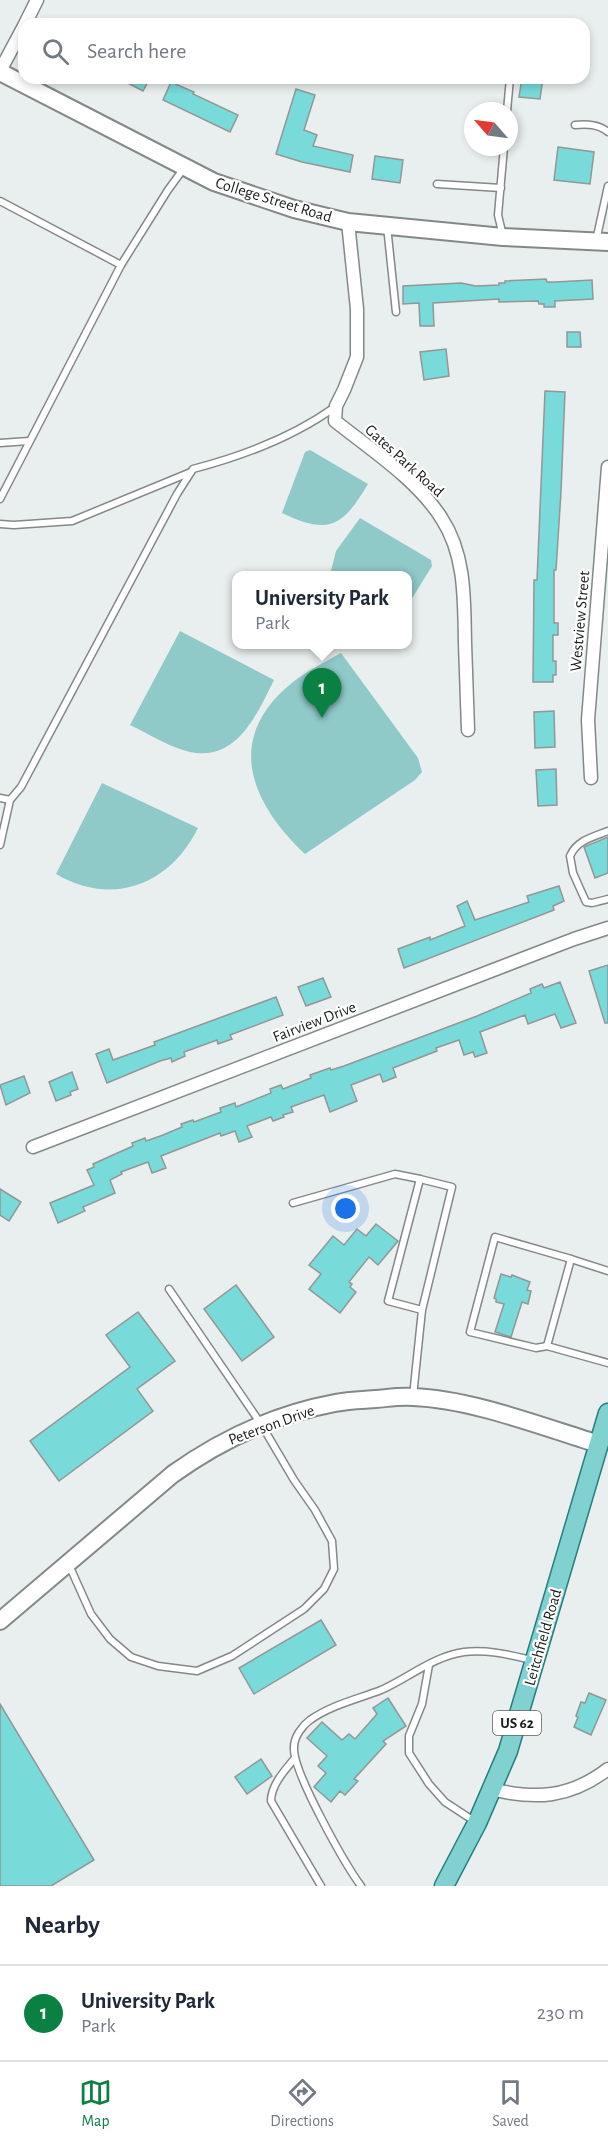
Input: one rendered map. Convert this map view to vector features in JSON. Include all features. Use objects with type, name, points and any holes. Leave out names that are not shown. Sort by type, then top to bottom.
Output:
[{"type":"main road","name":"Leitchfield Road","points":[[444,1886],[477,1823],[508,1751],[608,1413]]},
{"type":"street","points":[[28,18],[38,0]]},
{"type":"street","points":[[0,72],[18,37]]},
{"type":"street","name":"College Street Road","points":[[0,72],[18,81]]},
{"type":"street","name":"College Street Road","points":[[23,84],[214,182],[294,209],[348,222],[503,237],[602,242]]},
{"type":"street","points":[[336,406],[357,357],[357,309],[348,222]]},
{"type":"street","name":"Gates Park Road","points":[[336,406],[334,421],[419,490],[442,519],[451,536],[457,553],[464,591],[468,730]]},
{"type":"street","name":"Westview Street","points":[[591,778],[588,720],[608,467]]},
{"type":"street","name":"Fairview Drive","points":[[33,1147],[608,928]]},
{"type":"street","name":"Peterson Drive","points":[[0,1621],[173,1474],[204,1452],[261,1424],[306,1409],[338,1402],[413,1396],[458,1403],[599,1444]]},
{"type":"street","points":[[491,1790],[514,1795],[556,1794],[587,1783],[608,1768]]},
{"type":"lane","points":[[508,102],[509,84]]},
{"type":"lane","points":[[575,125],[590,124],[602,127],[608,132]]},
{"type":"lane","points":[[503,156],[498,215],[503,237]]},
{"type":"lane","points":[[0,498],[121,265],[185,167]]},
{"type":"lane","points":[[437,184],[501,188]]},
{"type":"lane","points":[[602,242],[608,186]]},
{"type":"lane","points":[[0,201],[121,265]]},
{"type":"lane","points":[[387,226],[396,312]]},
{"type":"lane","points":[[0,845],[10,800],[21,787],[177,494],[193,469],[246,453],[314,422],[336,406]]},
{"type":"lane","points":[[0,443],[29,441]]},
{"type":"lane","points":[[0,524],[72,521],[191,472]]},
{"type":"lane","points":[[0,798],[10,800]]},
{"type":"lane","points":[[608,831],[582,841],[570,856],[573,873],[586,902],[592,903],[608,899]]},
{"type":"lane","points":[[293,1203],[395,1174],[452,1187],[422,1310],[413,1396]]},
{"type":"lane","points":[[420,1179],[388,1300],[422,1310]]},
{"type":"lane","points":[[608,1271],[495,1237],[470,1332],[536,1348],[547,1346],[608,1363]]},
{"type":"lane","points":[[547,1346],[572,1259]]},
{"type":"lane","points":[[67,1563],[91,1614],[110,1639],[131,1657],[158,1666],[197,1671],[232,1656],[304,1609],[324,1589],[334,1569],[332,1541],[315,1509],[294,1480],[261,1424],[169,1289]]},
{"type":"lane","points":[[361,1886],[304,1783],[295,1758],[294,1746],[298,1733],[308,1721],[328,1710],[382,1689],[429,1665],[463,1652],[489,1651],[536,1661]]},
{"type":"lane","points":[[429,1665],[422,1704],[409,1736],[409,1753],[429,1784],[445,1802],[477,1823]]},
{"type":"lane","points":[[295,1758],[282,1773],[274,1788],[271,1801],[321,1886]]},
{"type":"shaded area","points":[[310,450],[368,484],[351,509],[333,523],[312,524],[282,513],[305,452]]},
{"type":"shaded area","points":[[360,518],[431,560],[432,566],[412,598],[412,571],[331,571],[336,551]]},
{"type":"shaded area","points":[[180,631],[274,680],[260,707],[243,732],[233,743],[221,750],[206,753],[182,750],[130,725]]},
{"type":"shaded area","points":[[341,653],[418,758],[422,772],[415,780],[305,854],[286,834],[258,791],[252,769],[252,747],[258,725],[271,703],[293,682]]},
{"type":"shaded area","points":[[102,783],[198,828],[186,848],[172,864],[156,876],[138,885],[118,889],[98,889],[77,884],[56,874]]},
{"type":"building","points":[[130,84],[147,84],[143,91]]},
{"type":"building","points":[[170,84],[176,84],[238,115],[230,132],[163,100]]},
{"type":"building","points":[[521,84],[542,84],[540,99],[519,97]]},
{"type":"building","points":[[296,89],[315,95],[304,130],[317,135],[313,146],[353,155],[350,172],[276,154]]},
{"type":"building","points":[[558,147],[594,152],[590,184],[554,180]]},
{"type":"building","points":[[375,156],[403,160],[400,183],[372,179]]},
{"type":"building","points":[[546,279],[547,282],[592,280],[593,299],[555,301],[555,307],[544,307],[544,304],[539,304],[538,301],[499,302],[499,299],[433,303],[434,326],[420,326],[419,303],[403,304],[403,286],[461,283],[476,286],[499,285],[505,281]]},
{"type":"building","points":[[567,332],[580,332],[581,347],[567,347]]},
{"type":"building","points":[[446,349],[449,376],[424,380],[420,352]]},
{"type":"building","points":[[545,391],[565,392],[561,492],[556,570],[554,570],[554,623],[558,623],[558,635],[553,635],[553,661],[556,661],[556,675],[553,675],[553,682],[533,682],[534,580],[537,580]]},
{"type":"building","points":[[554,711],[555,747],[535,748],[534,712]]},
{"type":"building","points":[[556,769],[557,805],[538,806],[536,770]]},
{"type":"building","points":[[608,837],[608,873],[595,878],[584,847]]},
{"type":"building","points":[[559,886],[564,901],[553,906],[554,910],[404,968],[398,949],[430,937],[430,940],[465,926],[457,906],[467,901],[475,920],[529,902],[527,896]]},
{"type":"building","points":[[608,965],[608,1023],[605,1023],[589,971]]},
{"type":"building","points":[[323,978],[331,997],[306,1006],[298,987]]},
{"type":"building","points":[[560,982],[576,1023],[561,1028],[555,1014],[528,1024],[525,1015],[480,1032],[487,1053],[475,1057],[473,1052],[464,1055],[459,1040],[436,1048],[437,1051],[393,1068],[396,1077],[383,1082],[380,1074],[351,1085],[357,1101],[330,1112],[324,1095],[291,1107],[293,1112],[283,1115],[284,1117],[273,1121],[271,1117],[247,1126],[252,1137],[239,1142],[235,1131],[221,1136],[220,1133],[161,1156],[166,1168],[152,1173],[148,1162],[121,1172],[122,1174],[110,1180],[115,1193],[83,1207],[85,1211],[58,1223],[50,1203],[94,1185],[87,1170],[94,1167],[93,1164],[133,1146],[132,1143],[163,1135],[182,1127],[181,1124],[193,1120],[194,1122],[221,1112],[220,1108],[235,1103],[236,1107],[271,1093],[270,1089],[281,1085],[283,1089],[311,1078],[310,1075],[344,1066],[477,1016],[531,993],[530,989],[542,984],[544,988]]},
{"type":"building","points":[[276,997],[283,1015],[230,1035],[232,1039],[218,1044],[217,1040],[184,1052],[185,1056],[172,1062],[171,1058],[160,1061],[107,1083],[96,1054],[109,1049],[113,1060],[155,1045],[154,1042]]},
{"type":"building","points":[[72,1072],[78,1089],[70,1092],[71,1095],[56,1101],[49,1082]]},
{"type":"building","points":[[24,1076],[30,1093],[6,1105],[0,1085]]},
{"type":"building","points":[[0,1189],[21,1202],[9,1221],[0,1215]]},
{"type":"building","points":[[376,1224],[398,1241],[378,1265],[369,1257],[349,1282],[352,1284],[350,1287],[356,1292],[340,1313],[309,1289],[321,1274],[309,1265],[333,1236],[344,1245],[357,1229],[366,1236]]},
{"type":"building","points":[[501,1274],[511,1277],[512,1275],[530,1282],[527,1290],[531,1291],[528,1304],[522,1302],[511,1337],[495,1332],[504,1304],[496,1302],[494,1298]]},
{"type":"building","points":[[236,1285],[274,1337],[242,1361],[204,1309]]},
{"type":"building","points":[[138,1312],[175,1361],[137,1389],[153,1411],[59,1481],[30,1441],[130,1367],[106,1335]]},
{"type":"building","points":[[321,1620],[336,1645],[254,1694],[239,1668]]},
{"type":"building","points":[[589,1693],[606,1700],[591,1735],[574,1727],[581,1702],[585,1703]]},
{"type":"building","points":[[388,1698],[406,1726],[383,1741],[386,1744],[354,1779],[358,1781],[345,1795],[340,1791],[331,1802],[314,1787],[326,1773],[318,1766],[327,1756],[307,1738],[322,1722],[342,1740],[349,1734],[355,1739],[377,1714],[373,1708]]},
{"type":"building","points":[[0,1704],[94,1860],[51,1886],[0,1886]]},
{"type":"building","points":[[261,1759],[272,1776],[247,1794],[235,1777]]},
{"type":"place","name":"University Park","points":[[322,718]]}]
